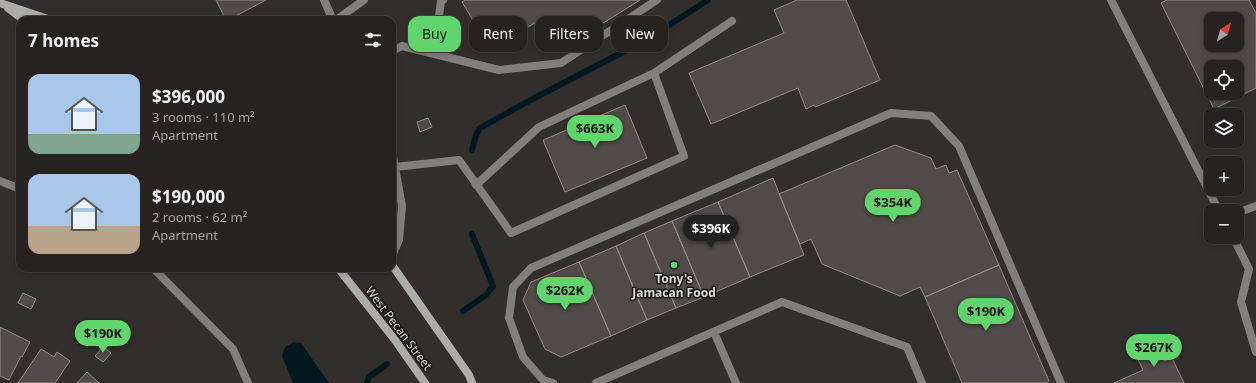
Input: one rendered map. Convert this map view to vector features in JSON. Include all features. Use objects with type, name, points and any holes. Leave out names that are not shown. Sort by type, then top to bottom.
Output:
[{"type":"main road","points":[[1,4],[18,16]]},
{"type":"main road","points":[[1,4],[38,16]]},
{"type":"main road","points":[[396,271],[469,375],[472,383]]},
{"type":"main road","name":"West Pecan Street","points":[[341,272],[395,340],[425,383]]},
{"type":"street","points":[[324,0],[331,16]]},
{"type":"street","points":[[342,16],[364,0]]},
{"type":"street","points":[[434,54],[441,1],[443,0]]},
{"type":"street","points":[[396,49],[402,46],[499,70],[562,63],[657,0]]},
{"type":"street","points":[[1111,0],[1215,204]]},
{"type":"street","points":[[476,185],[539,127],[654,73],[732,21]]},
{"type":"street","points":[[396,166],[459,160],[511,233],[684,156],[654,73]]},
{"type":"street","points":[[553,383],[543,380],[523,357],[509,318],[513,287],[531,268],[891,113],[932,116],[959,146],[1061,383]]},
{"type":"street","points":[[396,172],[402,206],[399,240],[396,247]]},
{"type":"street","points":[[0,181],[16,187]]},
{"type":"street","points":[[1244,210],[1256,206]]},
{"type":"street","points":[[1236,244],[1249,269],[1241,302],[1256,352]]},
{"type":"street","points":[[157,272],[233,349],[248,383]]},
{"type":"street","points":[[601,382],[782,302],[907,347],[922,383]]},
{"type":"street","points":[[714,332],[736,383]]},
{"type":"water","points":[[294,342],[301,343],[329,383],[293,383],[282,356],[285,347]]},
{"type":"building","points":[[216,0],[266,0],[236,16],[224,16]]},
{"type":"building","points":[[465,0],[640,0],[614,16],[611,16],[611,18],[603,23],[603,16],[535,16],[535,23],[527,28],[527,16],[470,16],[462,2]]},
{"type":"building","points":[[797,0],[846,0],[880,80],[815,107],[814,105],[806,109],[798,88],[711,124],[689,73],[784,33],[774,10]]},
{"type":"building","points":[[1167,0],[1249,0],[1256,13],[1256,88],[1244,94],[1244,60],[1204,60],[1204,89],[1161,3]]},
{"type":"building","points":[[1210,100],[1232,100],[1216,108],[1214,108]]},
{"type":"building","points":[[625,105],[647,158],[565,192],[543,140]]},
{"type":"building","points":[[428,118],[432,127],[420,132],[417,122]]},
{"type":"building","points":[[895,145],[931,158],[936,169],[946,165],[949,173],[957,170],[999,265],[925,297],[920,287],[900,296],[822,264],[811,239],[800,244],[779,194]]},
{"type":"building","points":[[773,178],[804,255],[750,277],[718,202]]},
{"type":"building","points":[[718,202],[750,277],[704,297],[672,221]]},
{"type":"building","name":"Tony's Jamacan Food","points":[[672,221],[704,297],[676,308],[644,233]]},
{"type":"building","points":[[644,233],[676,308],[647,320],[616,246]]},
{"type":"building","points":[[616,246],[647,320],[611,336],[579,262]]},
{"type":"building","points":[[579,262],[611,336],[561,357],[545,349],[523,300],[531,282]]},
{"type":"building","points":[[999,265],[1049,381],[1046,383],[962,383],[925,297]]},
{"type":"building","points":[[23,293],[36,299],[31,309],[18,303]]},
{"type":"building","points":[[0,327],[30,342],[9,380],[0,376]]},
{"type":"building","points":[[1155,342],[1164,361],[1172,358],[1184,383],[1114,383],[1143,370],[1134,351]]},
{"type":"building","points":[[103,347],[111,353],[103,362],[95,356]]},
{"type":"building","points":[[41,349],[54,357],[57,352],[70,361],[55,383],[18,383]]},
{"type":"building","points":[[87,372],[99,383],[77,383]]},
{"type":"waterway","points":[[472,150],[476,135],[480,128],[646,40],[708,0]]},
{"type":"waterway","points":[[463,311],[486,295],[493,286],[472,234]]},
{"type":"waterway","points":[[367,383],[369,377],[387,364]]},
{"type":"place","name":"Tony's Jamacan Food","points":[[674,265]]}]
